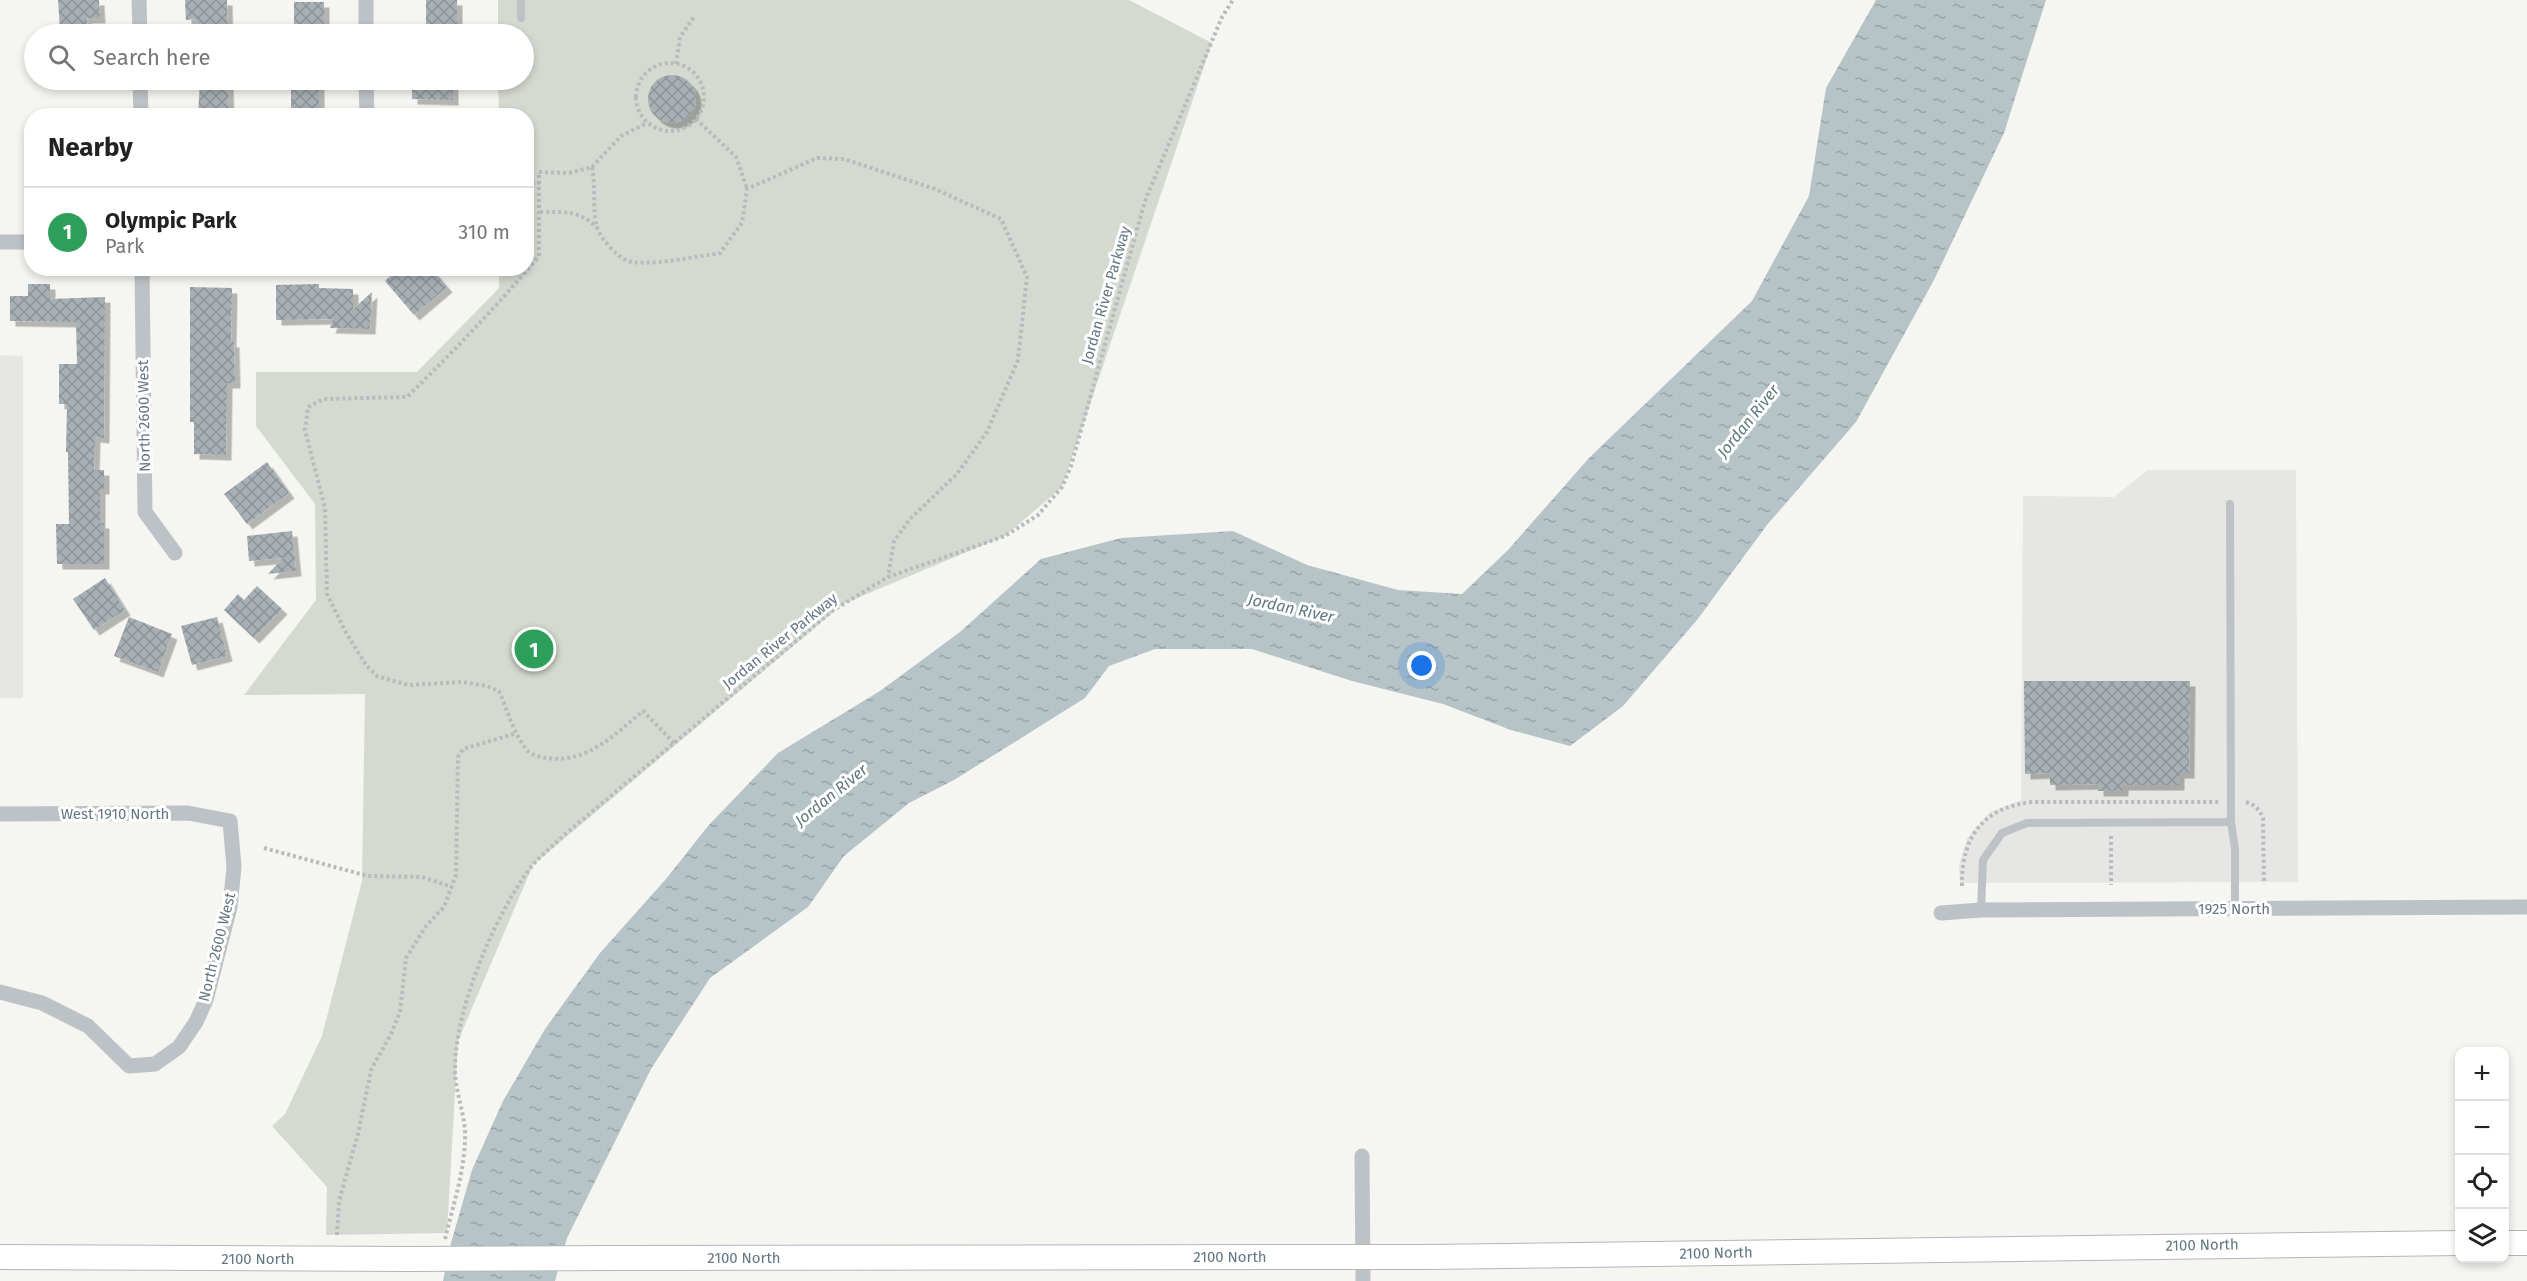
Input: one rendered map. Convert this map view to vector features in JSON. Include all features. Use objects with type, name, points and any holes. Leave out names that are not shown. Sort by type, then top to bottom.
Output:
[{"type":"highway","name":"2100 North","points":[[0,1257],[408,1259],[1426,1257],[2455,1243]]},
{"type":"highway","points":[[2509,1243],[2527,1243]]},
{"type":"street","points":[[140,0],[140,24]]},
{"type":"street","points":[[366,0],[366,24]]},
{"type":"street","points":[[140,90],[141,108]]},
{"type":"street","points":[[366,90],[367,108]]},
{"type":"street","points":[[0,242],[24,242]]},
{"type":"street","name":"North 2600 West","points":[[142,276],[145,512],[175,553]]},
{"type":"street","name":"West 1910 North","points":[[0,814],[188,813],[230,822]]},
{"type":"street","name":"North 2600 West","points":[[0,992],[42,1003],[88,1026],[129,1066],[155,1064],[179,1047],[196,1022],[206,1000],[230,907],[234,867],[230,822]]},
{"type":"street","name":"1925 North","points":[[1941,913],[1981,910],[2527,908]]},
{"type":"street","points":[[1362,1156],[1363,1281]]},
{"type":"lane","points":[[521,0],[522,18]]},
{"type":"lane","points":[[2230,504],[2231,822],[2235,849],[2235,909]]},
{"type":"lane","points":[[1981,910],[1983,860],[2002,833],[2027,824],[2231,822]]},
{"type":"path","name":"Jordan River Parkway","points":[[445,1242],[462,1167],[464,1145],[465,1129],[458,1100],[455,1070],[461,1019],[504,908],[540,858],[564,835],[832,611],[888,577],[1005,536],[1038,515],[1062,487],[1071,466],[1145,201],[1222,17],[1233,0]]},
{"type":"path","points":[[676,64],[680,37],[694,17]]},
{"type":"path","points":[[676,64],[687,68],[702,86],[704,98],[702,109],[696,119],[678,131],[656,129],[647,123],[636,104],[639,82],[655,67],[676,64]]},
{"type":"path","points":[[540,212],[574,211],[589,219],[608,245],[627,261],[656,261],[720,253],[742,223],[747,189],[736,157],[696,119]]},
{"type":"path","points":[[534,263],[540,256],[539,172],[569,173],[592,167],[621,136],[647,123]]},
{"type":"path","points":[[747,189],[817,158],[844,159],[935,189],[1001,219],[1027,277],[1018,360],[987,432],[957,474],[910,519],[894,541],[888,577]]},
{"type":"path","points":[[592,167],[597,228]]},
{"type":"path","points":[[534,183],[540,183]]},
{"type":"path","points":[[523,276],[495,309],[407,397],[324,399],[308,407],[305,429],[325,508],[327,594],[345,631],[366,665],[377,676],[408,685],[463,682],[486,686],[499,692],[517,733],[531,754],[565,760],[583,755],[603,744],[643,711],[674,743]]},
{"type":"path","points":[[337,1235],[339,1201],[358,1134],[371,1070],[400,1012],[406,958],[426,926],[444,907],[456,875],[458,757],[463,749],[517,733]]},
{"type":"path","points":[[2246,802],[2260,810],[2263,818],[2264,884]]},
{"type":"path","points":[[2111,836],[2111,885]]},
{"type":"path","points":[[264,848],[368,876],[422,877],[452,887]]},
{"type":"shaded area","points":[[498,0],[1129,0],[1212,43],[1062,487],[1005,536],[843,604],[533,865],[458,1041],[447,1233],[326,1235],[327,1187],[272,1126],[285,1114],[322,1036],[362,881],[365,694],[244,695],[316,600],[315,504],[256,426],[256,372],[417,372],[499,288],[499,276],[534,276],[534,108],[499,108],[498,90],[534,90],[534,24],[498,24]]},
{"type":"shaded area","points":[[0,355],[23,356],[23,698],[0,698]]},
{"type":"shaded area","points":[[2148,470],[2296,470],[2298,882],[1960,883],[1959,865],[1967,838],[1990,812],[2021,800],[2023,496],[2114,497]]},
{"type":"water","name":"Jordan River","points":[[1876,0],[2046,0],[2004,133],[1934,280],[1856,422],[1767,525],[1697,620],[1623,706],[1570,746],[1511,730],[1443,704],[1352,681],[1252,649],[1155,649],[1109,666],[1085,698],[954,780],[909,803],[844,856],[808,907],[710,978],[651,1069],[567,1238],[555,1281],[443,1281],[451,1243],[472,1170],[503,1101],[545,1029],[600,953],[666,879],[708,826],[778,753],[880,691],[960,632],[1041,559],[1121,538],[1233,531],[1307,565],[1398,590],[1462,594],[1508,550],[1589,458],[1752,301],[1809,196],[1826,88]]},
{"type":"building","points":[[58,0],[99,0],[100,18],[87,18],[88,24],[60,24]]},
{"type":"building","points":[[185,0],[227,0],[228,24],[197,24],[197,19],[186,20]]},
{"type":"building","points":[[426,0],[457,0],[457,24],[426,24]]},
{"type":"building","points":[[294,2],[324,2],[324,24],[294,24]]},
{"type":"building","points":[[667,75],[677,75],[692,85],[696,99],[692,113],[686,119],[677,123],[667,123],[652,113],[648,104],[648,94],[658,79]]},
{"type":"building","points":[[199,90],[228,90],[229,108],[198,108]]},
{"type":"building","points":[[291,90],[319,90],[319,108],[291,108]]},
{"type":"building","points":[[412,90],[453,90],[453,100],[412,99]]},
{"type":"building","points":[[390,276],[438,276],[447,287],[414,315],[385,281]]},
{"type":"building","points":[[28,284],[50,284],[50,299],[105,297],[104,438],[95,437],[94,470],[104,470],[104,489],[100,489],[100,523],[104,523],[104,564],[57,564],[56,524],[69,524],[67,404],[59,404],[59,364],[77,364],[76,322],[10,321],[10,296],[28,296]]},
{"type":"building","points":[[319,284],[319,288],[353,289],[353,309],[372,292],[370,329],[330,328],[333,319],[276,320],[276,285]]},
{"type":"building","points":[[190,287],[232,288],[231,342],[234,342],[235,383],[227,383],[226,455],[194,454],[194,422],[190,422]]},
{"type":"building","points":[[267,462],[289,493],[247,524],[224,494]]},
{"type":"building","points":[[292,531],[296,571],[268,574],[283,558],[249,561],[247,536]]},
{"type":"building","points":[[105,578],[125,610],[94,630],[73,599]]},
{"type":"building","points":[[257,586],[282,609],[254,638],[224,610],[238,594],[244,600]]},
{"type":"building","points":[[129,617],[172,634],[158,672],[114,656]]},
{"type":"building","points":[[217,617],[227,656],[192,665],[181,626]]},
{"type":"building","points":[[2024,681],[2190,681],[2189,773],[2179,773],[2179,785],[2123,785],[2123,791],[2098,791],[2098,784],[2050,785],[2050,773],[2025,774]]},
{"type":"place","name":"Olympic Park","points":[[534,649]]}]
